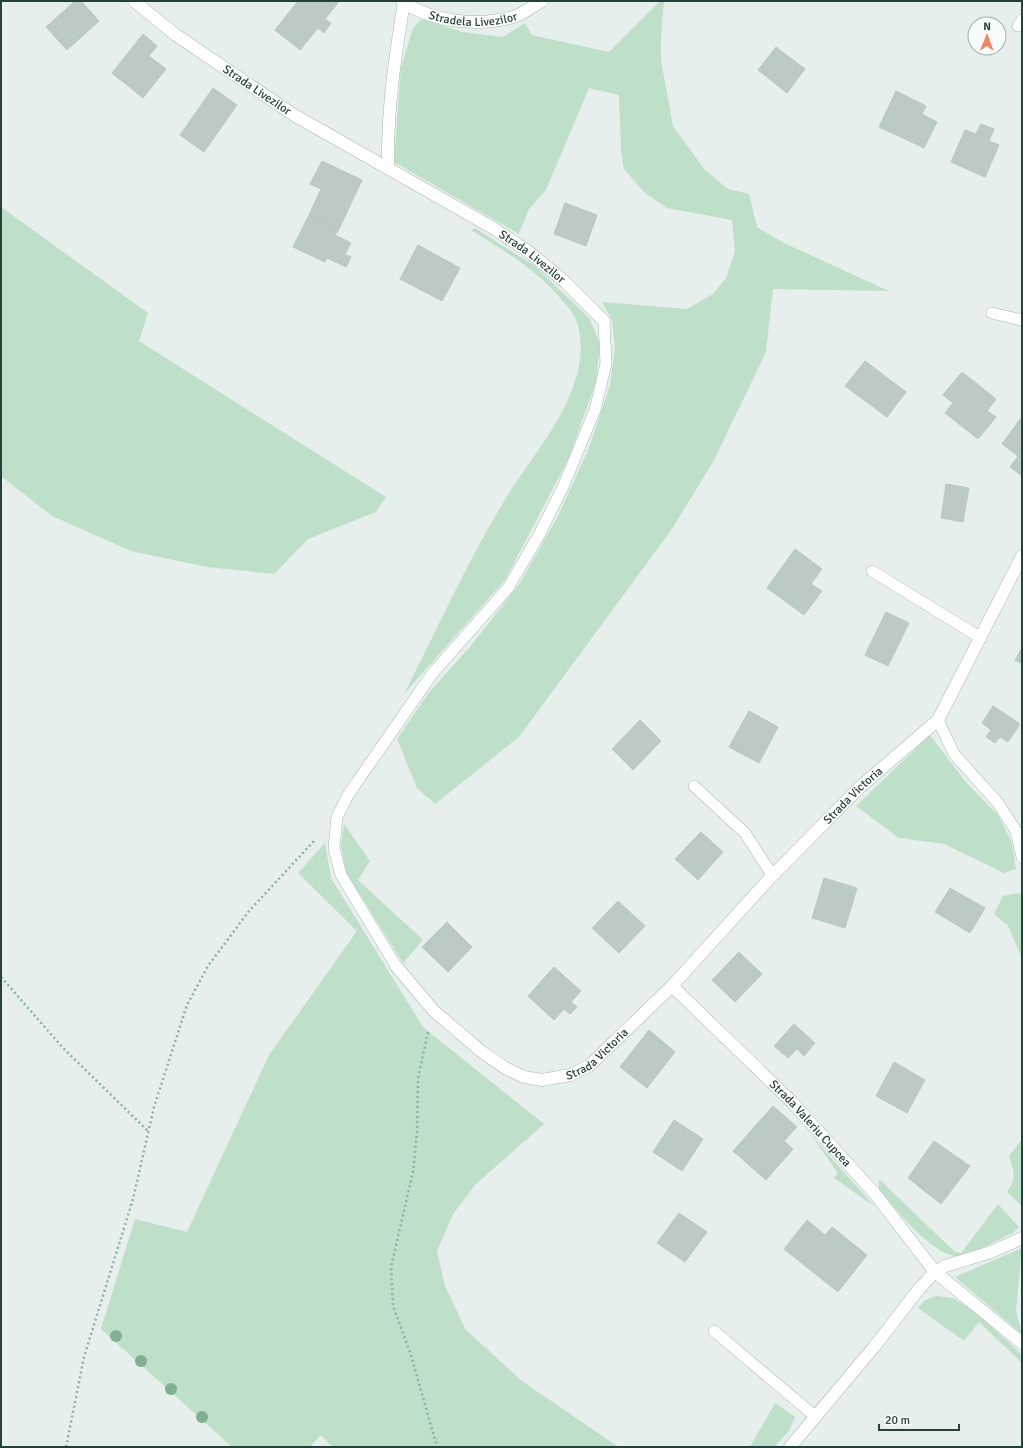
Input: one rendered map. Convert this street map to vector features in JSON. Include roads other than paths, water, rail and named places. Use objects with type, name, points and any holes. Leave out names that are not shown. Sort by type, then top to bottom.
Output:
[{"type":"street","name":"Strada Livezilor","points":[[134,1],[176,35],[294,114],[493,228],[529,252],[565,282],[604,321]]},
{"type":"street","name":"Stradela Livezilor","points":[[403,2],[422,12],[452,20],[486,22],[514,17],[542,1]]},
{"type":"street","points":[[388,167],[387,129],[393,70],[403,2]]},
{"type":"street","name":"Strada Victoria","points":[[396,966],[434,1011],[482,1052],[507,1070],[524,1077],[542,1080],[570,1075],[589,1066],[672,986],[772,875],[860,787],[938,720],[1022,556]]},
{"type":"street","name":"Strada Valeriu Cupcea","points":[[672,986],[792,1102],[875,1194],[935,1272],[1022,1343]]},
{"type":"street","points":[[790,1447],[874,1347],[919,1289],[935,1272],[945,1266],[991,1252],[1022,1238]]},
{"type":"lane","points":[[992,313],[1022,320]]},
{"type":"lane","points":[[396,966],[341,875],[334,848],[337,817],[348,795],[432,674],[508,588],[539,535],[563,487],[595,410],[606,364],[604,321]]},
{"type":"lane","points":[[872,572],[981,638]]},
{"type":"lane","points":[[938,720],[954,754],[998,803],[1016,832],[1022,857]]},
{"type":"lane","points":[[694,786],[745,833],[772,875]]},
{"type":"lane","points":[[714,1331],[816,1417]]}]
